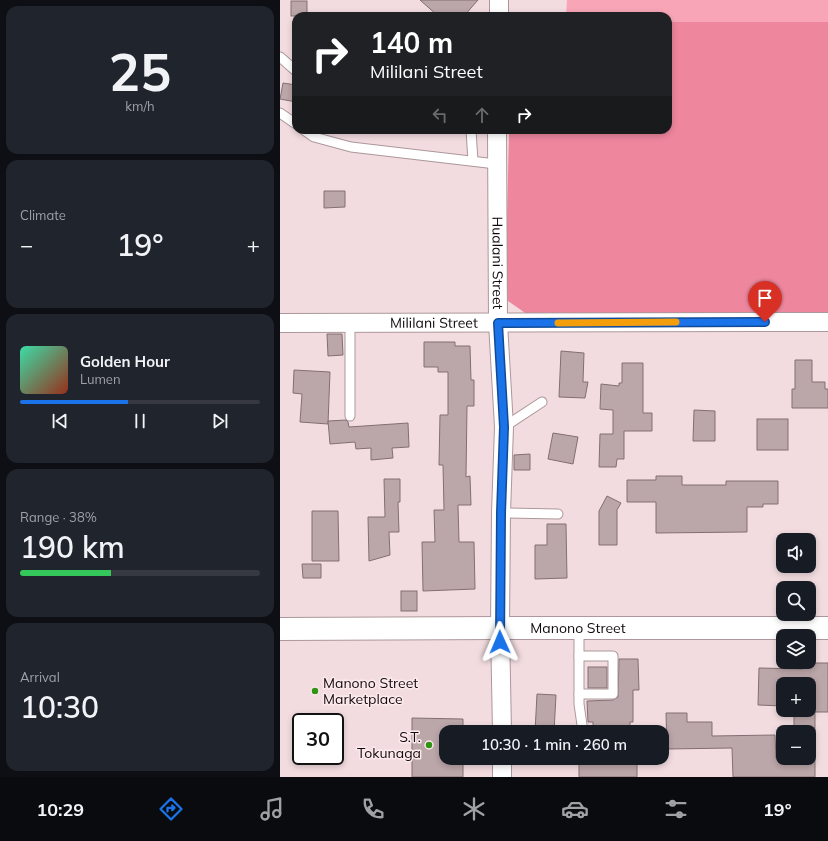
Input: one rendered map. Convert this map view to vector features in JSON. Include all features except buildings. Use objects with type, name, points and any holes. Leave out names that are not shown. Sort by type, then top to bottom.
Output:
[{"type":"street","points":[[498,12],[499,0]]},
{"type":"street","name":"Hualani Street","points":[[497,134],[498,323],[504,427],[501,513],[500,628],[502,725]]},
{"type":"street","name":"Mililani Street","points":[[280,323],[828,322]]},
{"type":"street","name":"Manono Street","points":[[280,629],[828,628]]},
{"type":"street","points":[[502,765],[502,777]]},
{"type":"lane","points":[[280,57],[292,68]]},
{"type":"lane","points":[[280,113],[292,121]]},
{"type":"lane","points":[[310,134],[314,137],[351,147],[496,164]]},
{"type":"lane","points":[[472,134],[473,161]]},
{"type":"lane","points":[[350,323],[350,416]]},
{"type":"lane","points":[[504,427],[542,402]]},
{"type":"lane","points":[[501,513],[558,514]]},
{"type":"lane","points":[[580,628],[579,694],[582,725]]},
{"type":"lane","points":[[579,656],[613,656],[613,694],[579,694]]},
{"type":"shaded area","points":[[567,0],[828,0],[828,22],[672,22],[672,12],[566,12]]},
{"type":"shaded area","points":[[672,22],[828,22],[828,313],[531,317],[508,301],[506,267],[509,134],[672,134]]},
{"type":"slow traffic","points":[[558,323],[676,322]]},
{"type":"place","name":"Manono Street Marketplace","points":[[315,691]]},
{"type":"place","name":"S.T. Tokunaga","points":[[429,745]]},
{"type":"route","points":[[500,642],[501,513],[504,427],[498,323],[765,322]]}]
